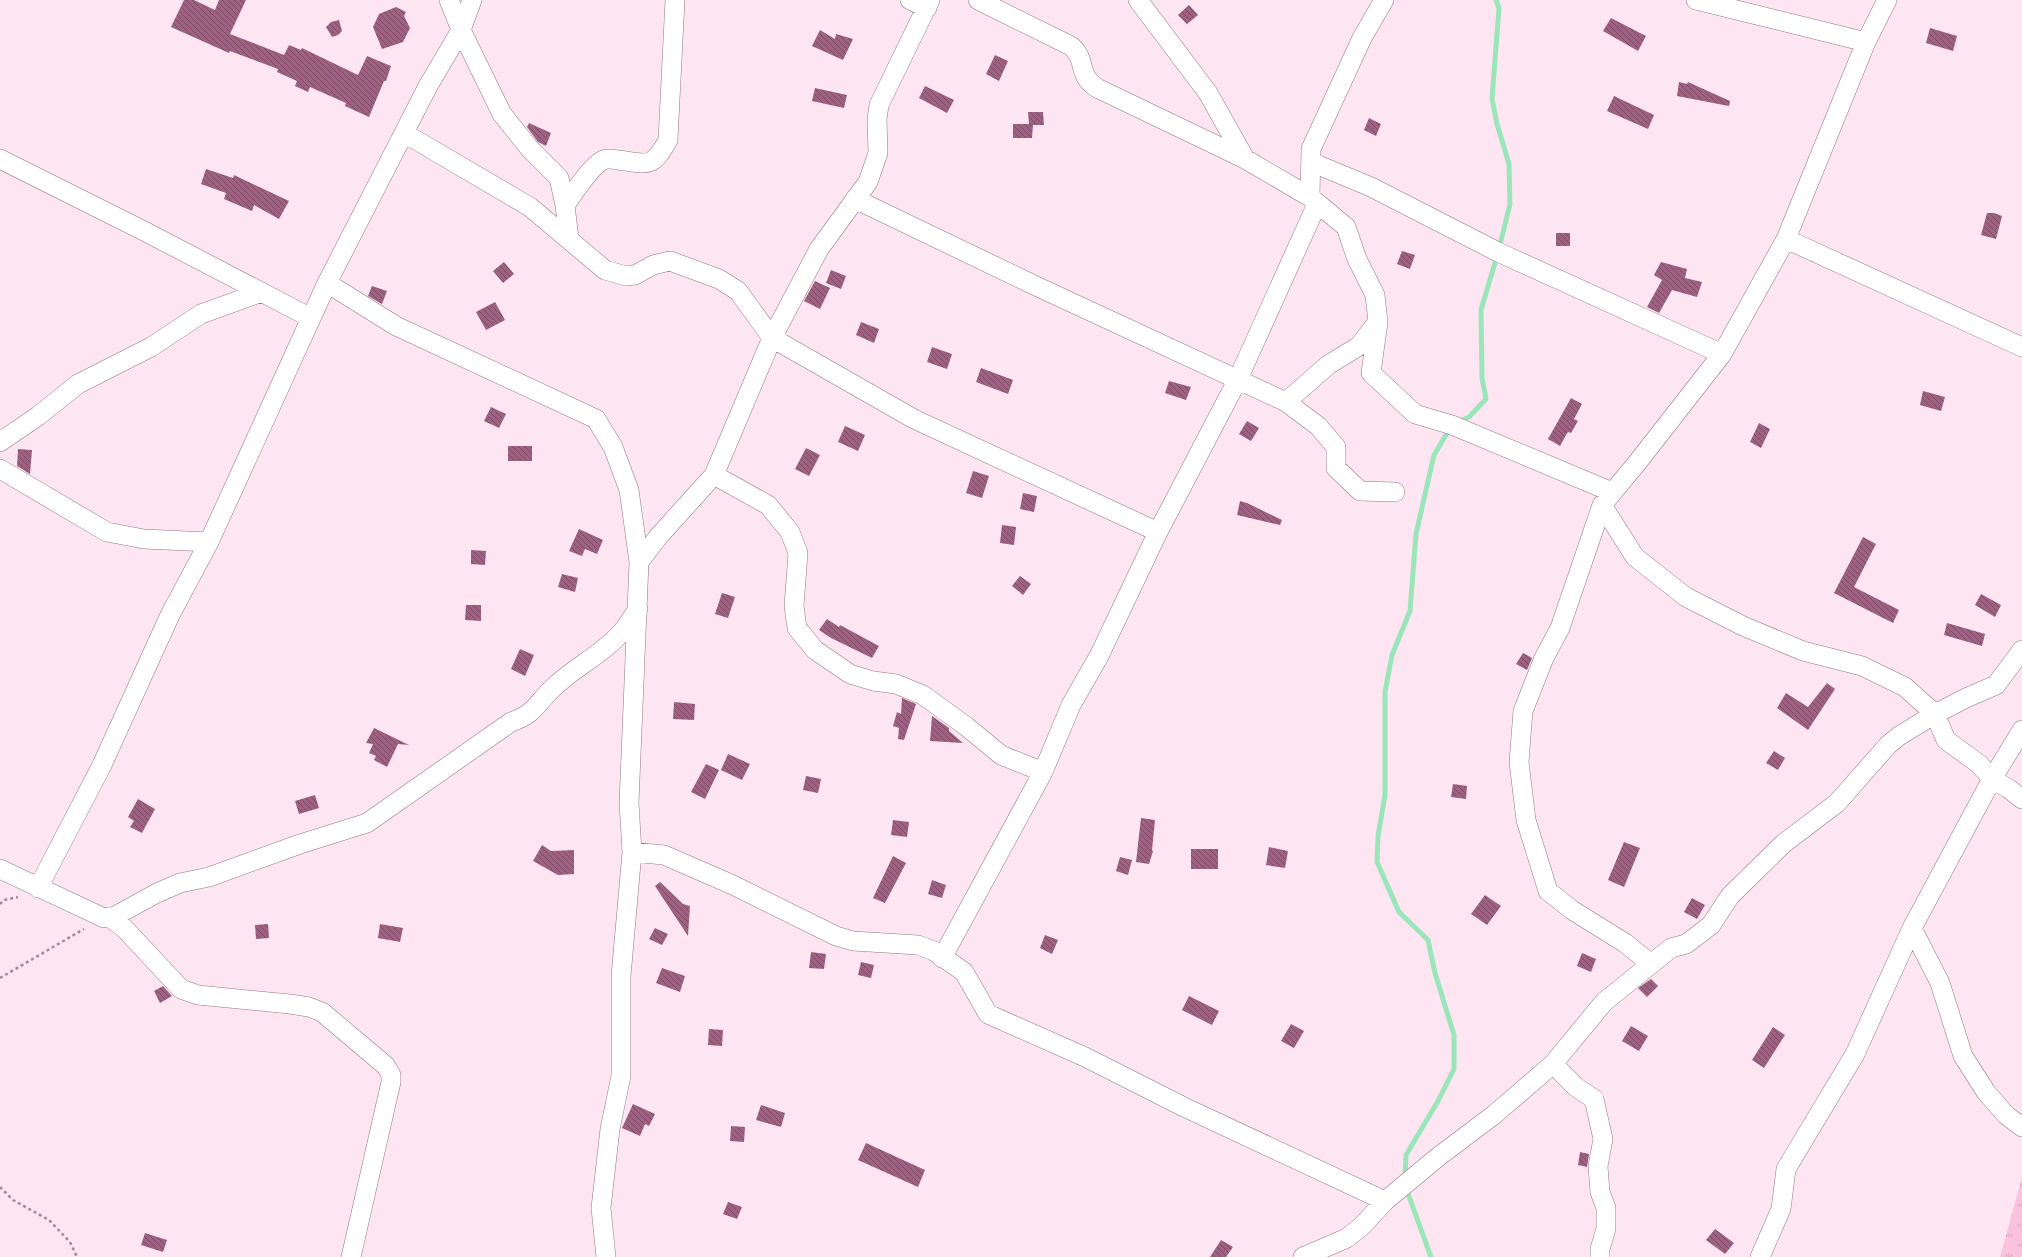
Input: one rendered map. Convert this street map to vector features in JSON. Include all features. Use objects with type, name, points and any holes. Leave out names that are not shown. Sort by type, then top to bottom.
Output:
[{"type":"street","points":[[449,0],[460,30],[502,114],[530,149],[559,178],[565,205],[569,239]]},
{"type":"street","points":[[38,888],[102,765],[170,615],[209,542],[327,283],[404,133],[460,30],[472,0]]},
{"type":"street","points":[[565,205],[601,161],[612,159],[645,163],[654,161],[661,154],[668,140],[675,0]]},
{"type":"street","points":[[978,0],[1071,46],[1080,56],[1088,82],[1246,159],[1314,200],[1346,227],[1357,259],[1375,295],[1378,322],[1371,373],[1415,414],[1452,425],[1607,498],[1635,557],[1686,597],[1743,626],[1803,650],[1862,666],[1905,687],[1935,714],[1946,740],[1979,764],[1992,779],[2022,799]]},
{"type":"street","points":[[1138,0],[1208,93],[1246,159]]},
{"type":"street","points":[[1696,0],[1866,42]]},
{"type":"street","points":[[1650,964],[1625,943],[1572,910],[1548,890],[1526,820],[1519,762],[1523,711],[1544,658],[1560,628],[1607,498],[1722,354],[1786,239],[1866,42],[1887,0]]},
{"type":"street","points":[[942,958],[1043,772],[1071,705],[1099,656],[1158,532],[1238,379],[1314,200],[1311,149],[1378,2]]},
{"type":"street","points":[[639,562],[658,537],[714,475],[772,338],[819,249],[868,182],[878,153],[877,120],[879,105],[922,3]]},
{"type":"street","points":[[404,133],[530,207],[605,270],[626,276],[635,275],[653,265],[670,261],[719,279],[738,291],[772,338],[914,418],[1158,532]]},
{"type":"street","points":[[0,159],[311,318]]},
{"type":"street","points":[[1311,162],[1371,187],[1498,252],[1722,354]]},
{"type":"street","points":[[855,198],[1036,286],[1286,402],[1318,426],[1336,447],[1336,468],[1360,491],[1396,492]]},
{"type":"street","points":[[1786,239],[2022,347]]},
{"type":"street","points":[[327,283],[396,326],[596,419],[613,447],[629,490],[639,562],[629,803],[632,852],[621,976],[621,1076],[610,1129],[601,1208],[606,1257]]},
{"type":"street","points":[[0,442],[38,416],[78,384],[151,347],[201,314],[262,292]]},
{"type":"street","points":[[1286,402],[1328,365],[1359,346],[1378,322]]},
{"type":"street","points":[[0,469],[107,532],[144,539],[209,542]]},
{"type":"street","points":[[714,475],[768,505],[790,532],[798,553],[794,606],[797,628],[815,650],[850,674],[873,681],[896,684],[923,695],[967,727],[1001,755],[1043,772]]},
{"type":"street","points":[[106,918],[156,893],[180,883],[210,877],[300,844],[367,823],[511,722],[524,718],[537,707],[553,688],[620,634],[638,609]]},
{"type":"street","points":[[1303,1257],[1346,1238],[1362,1226],[1385,1201],[1438,1157],[1495,1114],[1554,1064],[1604,1002],[1671,948],[1686,944],[1711,925],[1730,896],[1783,844],[1837,803],[1888,745],[1899,736],[1935,714],[1996,685],[2022,650]]},
{"type":"street","points":[[1760,1257],[1781,1209],[1786,1169],[1855,1054],[1912,928],[1992,779],[2022,730]]},
{"type":"street","points":[[632,852],[664,855],[733,885],[836,936],[853,941],[918,945],[934,951],[964,972],[988,1014],[1085,1057],[1184,1107],[1385,1201]]},
{"type":"street","points":[[0,869],[38,888],[106,918],[124,928],[181,989],[198,995],[290,1004],[316,1010],[335,1021],[386,1066],[391,1075],[391,1082],[351,1257]]},
{"type":"street","points":[[1912,928],[1940,983],[1963,1056],[1986,1092],[2006,1115],[2022,1127]]},
{"type":"street","points":[[1554,1064],[1576,1087],[1594,1099],[1603,1139],[1598,1166],[1600,1192],[1606,1208],[1606,1229],[1600,1249],[1600,1257]]},
{"type":"path","points":[[0,978],[106,918]]},
{"type":"path","points":[[0,1187],[13,1200],[50,1220],[70,1242],[77,1257]]},
{"type":"green space","points":[[2022,1177],[2022,1257],[2000,1257]]},
{"type":"building","points":[[184,0],[194,0],[215,10],[219,0],[246,0],[230,34],[284,55],[289,45],[301,50],[302,48],[358,75],[367,56],[391,66],[386,81],[384,81],[369,117],[345,106],[346,103],[310,87],[308,92],[295,86],[297,81],[277,72],[278,69],[230,51],[229,53],[171,27]]},
{"type":"building","points":[[1189,5],[1198,15],[1187,24],[1178,15]]},
{"type":"building","points":[[396,7],[406,12],[404,16],[410,28],[403,42],[382,49],[373,27],[379,14]]},
{"type":"building","points":[[1611,18],[1646,36],[1638,51],[1603,31]]},
{"type":"building","points":[[339,20],[342,31],[338,35],[332,37],[326,27],[331,22]]},
{"type":"building","points":[[1930,28],[1957,36],[1953,51],[1926,43]]},
{"type":"building","points":[[820,30],[835,39],[836,34],[853,39],[843,60],[812,46]]},
{"type":"building","points":[[995,55],[1008,61],[999,81],[986,74]]},
{"type":"building","points":[[1679,82],[1687,84],[1688,82],[1730,101],[1729,106],[1677,96]]},
{"type":"building","points":[[925,86],[954,100],[947,113],[919,98]]},
{"type":"building","points":[[815,88],[847,95],[844,108],[812,101]]},
{"type":"building","points":[[1614,96],[1654,115],[1648,129],[1607,111]]},
{"type":"building","points":[[1028,112],[1043,112],[1044,125],[1033,125],[1032,138],[1013,138],[1013,124],[1029,124]]},
{"type":"building","points":[[1369,118],[1381,124],[1376,136],[1364,130]]},
{"type":"building","points":[[529,123],[551,133],[546,146],[538,142],[527,127]]},
{"type":"building","points":[[206,169],[233,178],[234,175],[289,201],[279,219],[254,205],[252,211],[224,199],[226,193],[201,184]]},
{"type":"building","points":[[1987,213],[1994,213],[2002,216],[1996,239],[1981,235]]},
{"type":"building","points":[[1556,233],[1570,233],[1570,246],[1556,246]]},
{"type":"building","points":[[1402,251],[1415,255],[1410,269],[1397,264]]},
{"type":"building","points":[[504,262],[514,274],[503,283],[493,271]]},
{"type":"building","points":[[1661,262],[1687,269],[1685,278],[1702,282],[1697,297],[1672,290],[1659,313],[1647,307],[1662,280],[1654,275]]},
{"type":"building","points":[[831,270],[846,276],[841,289],[826,283]]},
{"type":"building","points":[[815,281],[830,288],[820,309],[804,301]]},
{"type":"building","points":[[372,286],[387,291],[382,304],[368,296]]},
{"type":"building","points":[[495,302],[505,320],[486,330],[476,312]]},
{"type":"building","points":[[861,322],[879,329],[874,343],[856,335]]},
{"type":"building","points":[[932,347],[952,354],[947,369],[927,362]]},
{"type":"building","points":[[981,368],[1013,380],[1008,394],[976,382]]},
{"type":"building","points":[[1169,381],[1191,387],[1186,400],[1165,393]]},
{"type":"building","points":[[1923,391],[1945,397],[1941,411],[1920,405]]},
{"type":"building","points":[[1571,398],[1582,404],[1574,419],[1578,421],[1571,433],[1568,432],[1560,446],[1548,439]]},
{"type":"building","points":[[491,407],[506,414],[499,428],[484,421]]},
{"type":"building","points":[[1247,421],[1259,428],[1251,441],[1239,434]]},
{"type":"building","points":[[1759,423],[1770,429],[1761,448],[1750,442]]},
{"type":"building","points":[[845,426],[865,435],[858,451],[838,442]]},
{"type":"building","points":[[508,446],[532,446],[532,461],[508,461]]},
{"type":"building","points":[[806,448],[820,455],[809,476],[795,469]]},
{"type":"building","points":[[18,449],[32,450],[30,474],[17,466]]},
{"type":"building","points":[[973,471],[989,476],[982,498],[966,493]]},
{"type":"building","points":[[1023,493],[1037,496],[1034,512],[1020,509]]},
{"type":"building","points":[[1240,501],[1282,520],[1280,525],[1237,515]]},
{"type":"building","points":[[1002,525],[1016,527],[1014,545],[1000,543]]},
{"type":"building","points":[[579,529],[603,540],[597,554],[585,549],[582,556],[569,551]]},
{"type":"building","points":[[1863,537],[1876,544],[1854,587],[1899,610],[1893,623],[1834,593]]},
{"type":"building","points":[[471,550],[486,551],[485,565],[471,564]]},
{"type":"building","points":[[562,574],[578,578],[575,592],[558,587]]},
{"type":"building","points":[[1020,576],[1031,584],[1023,595],[1012,586]]},
{"type":"building","points":[[722,593],[735,597],[728,618],[715,614]]},
{"type":"building","points":[[1981,594],[2001,605],[1995,617],[1975,605]]},
{"type":"building","points":[[466,605],[481,605],[481,621],[465,620]]},
{"type":"building","points":[[827,619],[839,627],[840,625],[879,646],[872,658],[831,638],[819,630]]},
{"type":"building","points":[[1947,623],[1985,634],[1982,646],[1944,635]]},
{"type":"building","points":[[520,649],[534,655],[525,676],[511,669]]},
{"type":"building","points":[[1523,653],[1532,658],[1527,670],[1516,664]]},
{"type":"building","points":[[1827,683],[1835,689],[1808,730],[1777,708],[1786,693],[1808,707]]},
{"type":"building","points":[[902,698],[916,704],[904,740],[898,739],[899,728],[893,726],[897,712],[901,714]]},
{"type":"building","points":[[674,702],[695,704],[694,720],[673,719]]},
{"type":"building","points":[[932,716],[949,728],[949,731],[963,743],[930,741]]},
{"type":"building","points":[[374,728],[409,745],[398,744],[387,767],[374,760],[376,756],[369,753],[373,744],[366,743]]},
{"type":"building","points":[[1774,751],[1785,758],[1778,770],[1766,763]]},
{"type":"building","points":[[728,754],[750,764],[742,780],[721,770]]},
{"type":"building","points":[[706,764],[719,770],[705,799],[691,792]]},
{"type":"building","points":[[806,776],[821,779],[818,793],[803,790]]},
{"type":"building","points":[[1453,784],[1467,786],[1466,799],[1451,797]]},
{"type":"building","points":[[315,795],[319,808],[299,814],[295,801]]},
{"type":"building","points":[[138,799],[155,809],[142,833],[130,827],[134,821],[128,817]]},
{"type":"building","points":[[1141,818],[1155,820],[1153,851],[1149,864],[1136,862]]},
{"type":"building","points":[[893,820],[909,822],[907,837],[891,835]]},
{"type":"building","points":[[1624,842],[1640,848],[1624,887],[1608,880]]},
{"type":"building","points":[[542,845],[551,851],[574,850],[574,874],[558,875],[533,861]]},
{"type":"building","points":[[1269,847],[1288,851],[1285,868],[1266,865]]},
{"type":"building","points":[[1191,849],[1218,849],[1218,869],[1191,869]]},
{"type":"building","points":[[893,856],[906,863],[885,903],[873,898]]},
{"type":"building","points":[[1120,857],[1132,860],[1128,875],[1116,871]]},
{"type":"building","points":[[932,880],[946,885],[942,898],[928,894]]},
{"type":"building","points":[[660,882],[683,904],[690,906],[688,936],[655,886]]},
{"type":"building","points":[[1485,895],[1501,906],[1487,925],[1471,914]]},
{"type":"building","points":[[1692,898],[1705,905],[1697,919],[1684,912]]},
{"type":"building","points":[[268,924],[269,938],[256,939],[255,925]]},
{"type":"building","points":[[380,924],[403,928],[400,942],[378,938]]},
{"type":"building","points":[[655,928],[668,934],[662,945],[649,939]]},
{"type":"building","points":[[1045,935],[1058,940],[1052,954],[1040,948]]},
{"type":"building","points":[[811,952],[826,954],[824,969],[809,968]]},
{"type":"building","points":[[1582,953],[1596,959],[1591,972],[1577,966]]},
{"type":"building","points":[[861,962],[874,965],[871,978],[858,975]]},
{"type":"building","points":[[662,968],[685,976],[680,992],[656,983]]},
{"type":"building","points":[[1651,979],[1658,986],[1647,997],[1638,988]]},
{"type":"building","points":[[163,986],[172,996],[160,1003],[154,991]]},
{"type":"building","points":[[1189,996],[1219,1011],[1212,1025],[1182,1010]]},
{"type":"building","points":[[1291,1024],[1304,1031],[1294,1048],[1281,1041]]},
{"type":"building","points":[[1631,1026],[1648,1036],[1639,1051],[1622,1041]]},
{"type":"building","points":[[1773,1027],[1785,1035],[1764,1068],[1752,1060]]},
{"type":"building","points":[[709,1029],[723,1030],[722,1046],[708,1045]]},
{"type":"building","points":[[633,1104],[655,1114],[649,1126],[645,1124],[640,1136],[622,1128]]},
{"type":"building","points":[[761,1105],[785,1113],[781,1127],[756,1120]]},
{"type":"building","points":[[731,1126],[745,1127],[744,1142],[730,1141]]},
{"type":"building","points":[[866,1143],[925,1170],[918,1187],[858,1160]]},
{"type":"building","points":[[1580,1152],[1589,1154],[1587,1167],[1578,1165]]},
{"type":"building","points":[[728,1202],[742,1207],[737,1219],[723,1214]]},
{"type":"building","points":[[1715,1229],[1734,1243],[1725,1254],[1706,1240]]},
{"type":"building","points":[[145,1233],[167,1240],[163,1252],[141,1245]]},
{"type":"building","points":[[1221,1240],[1233,1247],[1226,1257],[1210,1257]]},
{"type":"waterway","points":[[1496,0],[1499,8],[1492,99],[1497,124],[1509,164],[1510,204],[1499,249]]},
{"type":"waterway","points":[[1458,422],[1469,417],[1486,399],[1482,378],[1481,310],[1497,256]]},
{"type":"waterway","points":[[1405,1178],[1406,1155],[1438,1101],[1454,1069],[1454,1035],[1435,973],[1428,940],[1399,912],[1377,862],[1378,836],[1385,795],[1385,692],[1392,655],[1410,611],[1416,534],[1434,455],[1450,428]]},
{"type":"waterway","points":[[1406,1188],[1431,1257]]}]
